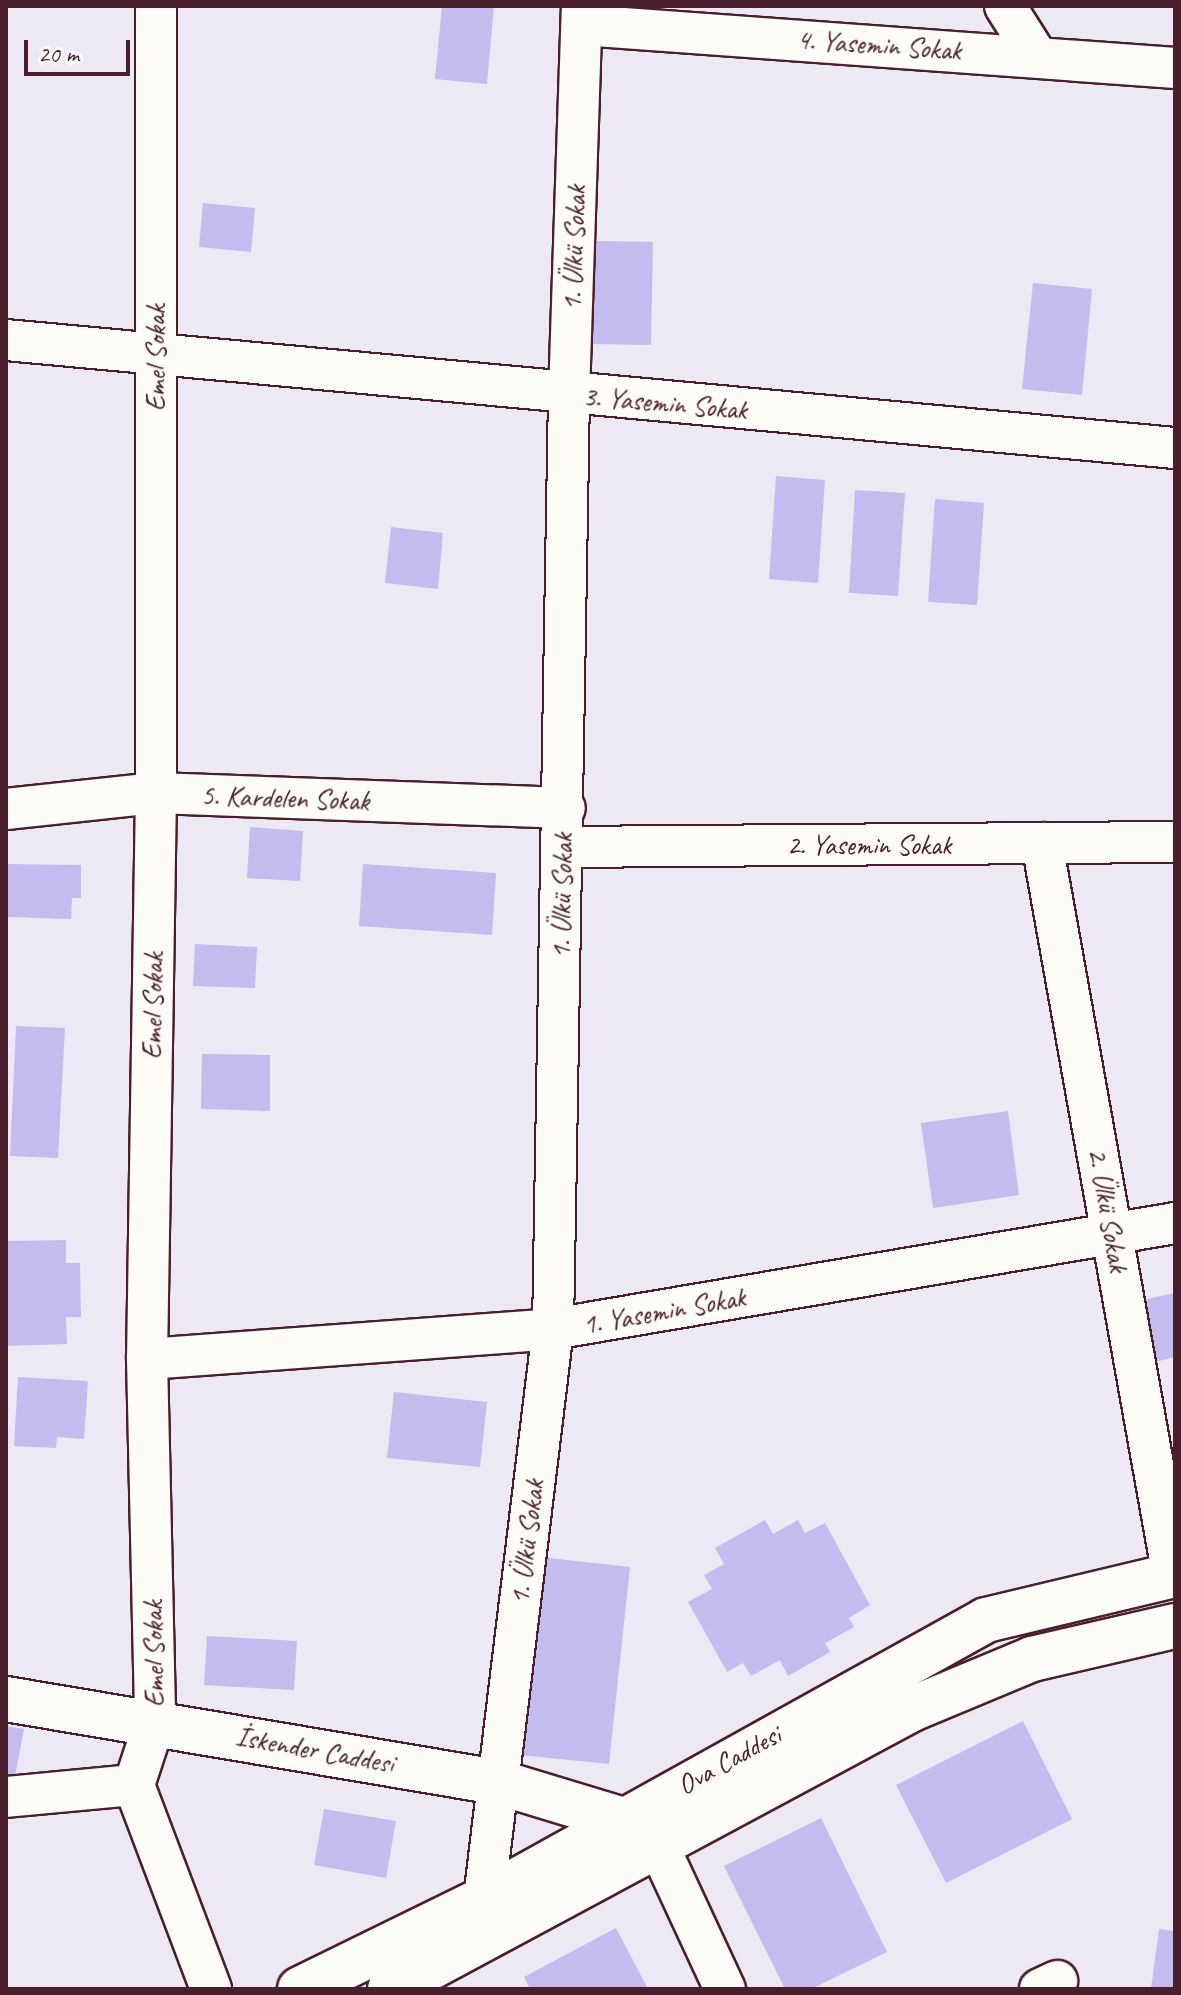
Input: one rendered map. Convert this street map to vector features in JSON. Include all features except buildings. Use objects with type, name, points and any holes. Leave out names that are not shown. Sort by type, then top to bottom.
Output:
[{"type":"street","name":"Emel Sokak","points":[[134,1785],[155,1721],[147,1359],[156,793],[156,6]]},
{"type":"street","points":[[1005,6],[1036,55]]},
{"type":"street","name":"4. Yasemin Sokak","points":[[582,15],[1175,68]]},
{"type":"street","name":"1. Ülkü Sokak","points":[[484,1899],[553,1329],[565,808],[569,395],[582,15]]},
{"type":"street","name":"3. Yasemin Sokak","points":[[6,340],[156,358],[1175,448]]},
{"type":"street","name":"5. Kardelen Sokak","points":[[6,809],[156,793],[565,808]]},
{"type":"street","name":"2. Yasemin Sokak","points":[[562,847],[1175,842]]},
{"type":"street","name":"2. Ülkü Sokak","points":[[1042,843],[1174,1576]]},
{"type":"street","name":"1. Yasemin Sokak","points":[[147,1359],[553,1329],[1175,1223]]},
{"type":"street","name":"Ova Caddesi","points":[[300,1989],[484,1899],[620,1819],[986,1620],[1174,1576]]},
{"type":"street","name":"Ova Caddesi","points":[[390,1989],[912,1709],[1032,1659],[1175,1626]]},
{"type":"street","name":"İskender Caddesi","points":[[6,1699],[155,1721],[498,1782],[620,1819],[659,1847]]},
{"type":"street","points":[[6,1797],[134,1785],[211,1989]]},
{"type":"street","points":[[659,1847],[725,1989]]}]
